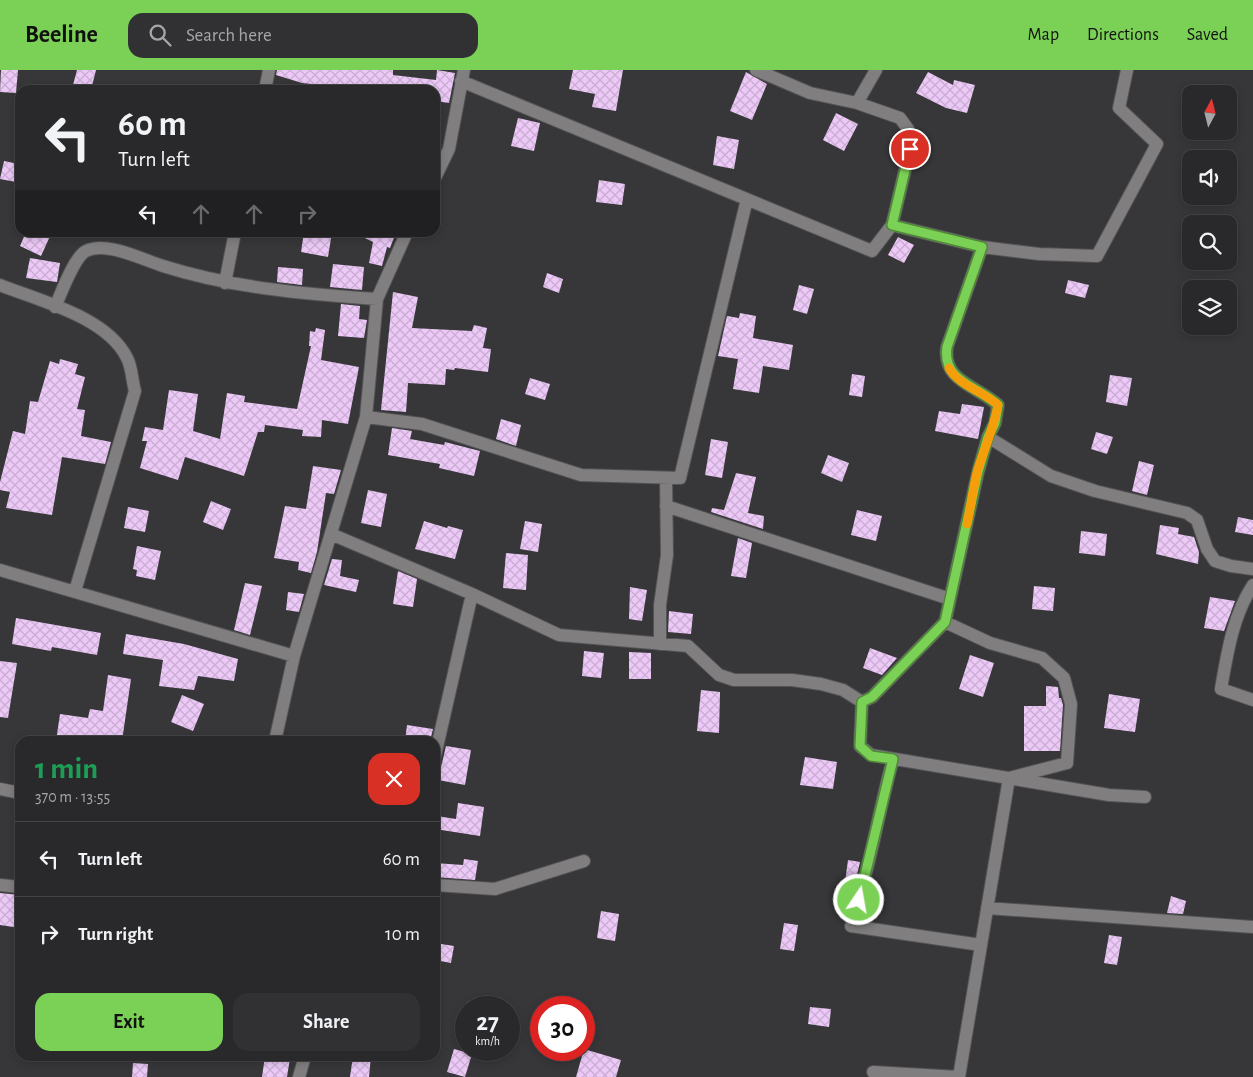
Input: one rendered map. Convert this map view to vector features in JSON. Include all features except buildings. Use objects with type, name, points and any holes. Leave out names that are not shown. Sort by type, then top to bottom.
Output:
[{"type":"street","points":[[266,85],[269,70]]},
{"type":"street","points":[[440,168],[449,149],[455,127],[463,75],[747,199],[872,250],[892,225],[910,149],[908,129],[900,118],[857,103],[810,94],[756,70]]},
{"type":"street","points":[[857,103],[876,70]]},
{"type":"street","points":[[892,225],[982,247],[1039,254],[1097,256],[1157,144],[1119,108],[1127,70]]},
{"type":"street","points":[[366,417],[422,424],[581,475],[680,478],[747,199]]},
{"type":"street","points":[[225,282],[234,237]]},
{"type":"street","points":[[276,736],[294,656],[366,417],[377,299],[406,237]]},
{"type":"street","points":[[862,702],[872,697],[945,622],[978,472],[988,437],[995,423],[998,405],[987,395],[951,372],[945,361],[947,347],[982,247]]},
{"type":"street","points":[[56,307],[79,255],[90,249],[107,249],[182,272],[225,282],[305,294],[377,299]]},
{"type":"street","points":[[0,285],[93,323],[114,339],[128,358],[135,391],[75,591]]},
{"type":"street","points":[[988,437],[1051,476],[1095,491],[1187,513],[1198,520],[1207,549],[1215,560],[1231,566],[1253,569]]},
{"type":"street","points":[[660,644],[660,605],[667,554],[666,478]]},
{"type":"street","points":[[666,506],[950,599]]},
{"type":"street","points":[[331,534],[472,594],[559,635],[688,646],[719,676],[734,680],[792,680],[821,684],[842,690],[862,702]]},
{"type":"street","points":[[0,570],[294,656]]},
{"type":"street","points":[[1253,585],[1243,600],[1227,654],[1221,689],[1253,700]]},
{"type":"street","points":[[440,736],[472,594]]},
{"type":"street","points":[[945,622],[990,643],[1042,658],[1064,678],[1071,704],[1067,763],[1009,778]]},
{"type":"street","points":[[862,702],[860,746],[871,756],[1109,795],[1145,797]]},
{"type":"street","points":[[893,759],[851,926],[981,946]]},
{"type":"street","points":[[873,1072],[959,1077],[1009,778]]},
{"type":"street","points":[[0,789],[15,793]]},
{"type":"street","points":[[440,885],[495,889],[584,861]]},
{"type":"street","points":[[0,885],[15,886]]},
{"type":"street","points":[[988,908],[1253,927]]},
{"type":"street","points":[[299,1077],[304,1061]]},
{"type":"slow traffic","points":[[949,368],[951,372],[965,383],[987,395],[998,405],[995,423],[988,437],[978,472],[967,524]]},
{"type":"route","points":[[859,900],[877,818],[893,759],[871,756],[860,746],[859,733],[862,702],[872,697],[945,622],[958,570],[978,472],[988,437],[995,423],[998,405],[987,395],[965,383],[951,372],[945,361],[947,347],[982,247],[892,225],[910,149]]}]
